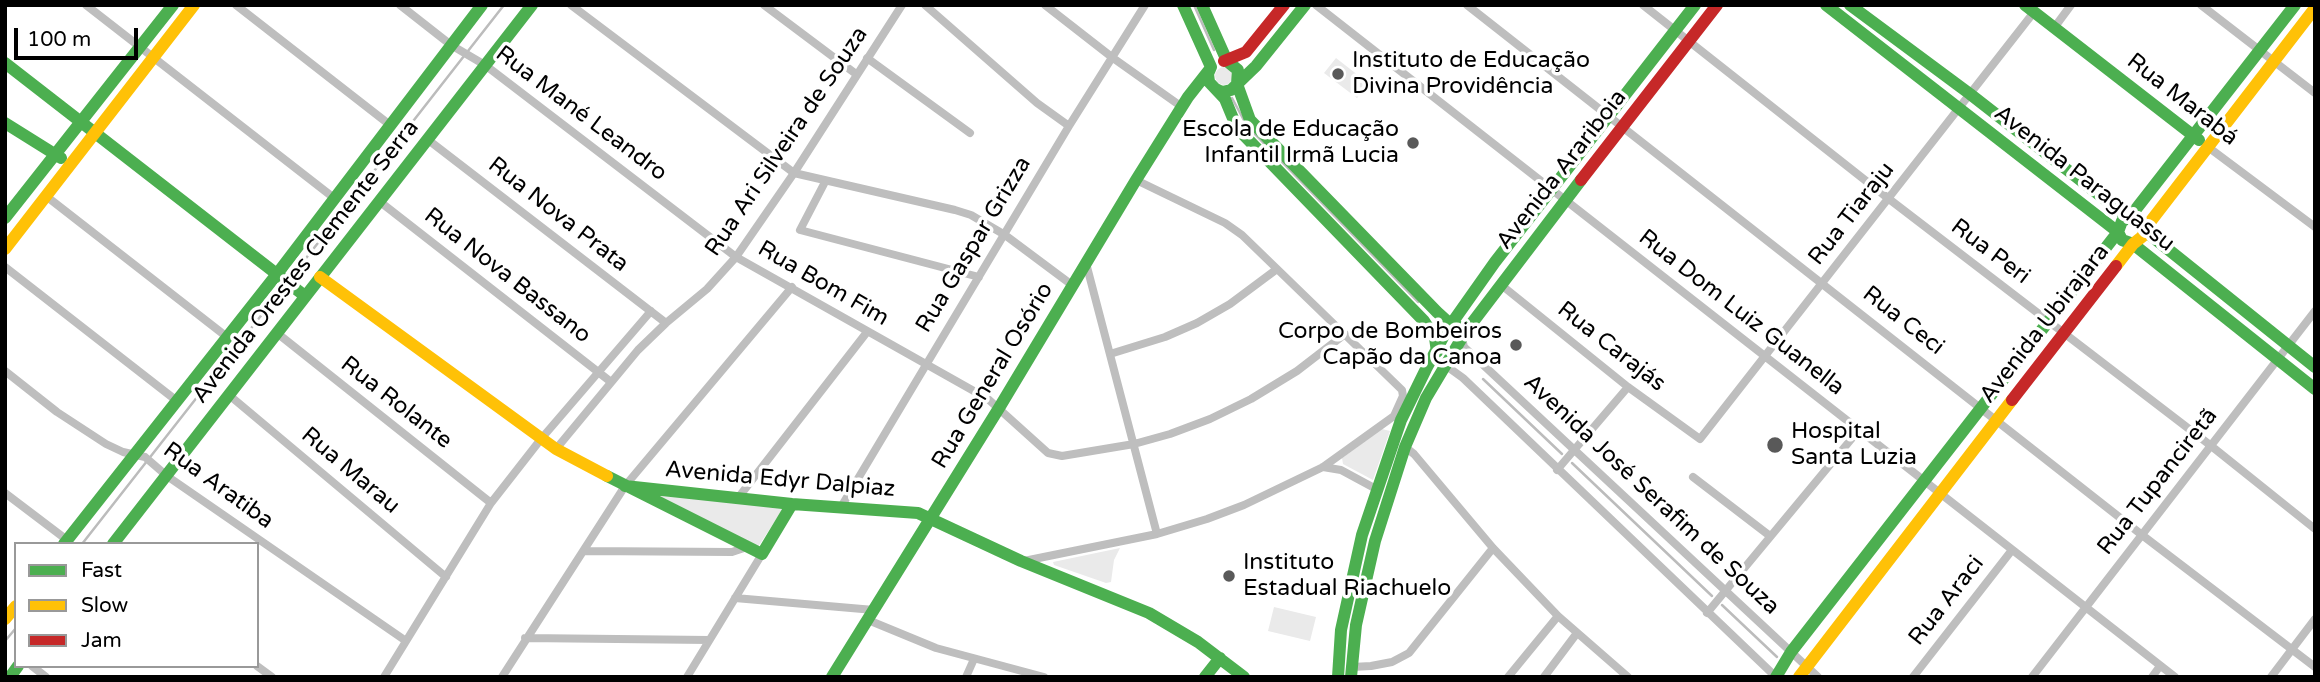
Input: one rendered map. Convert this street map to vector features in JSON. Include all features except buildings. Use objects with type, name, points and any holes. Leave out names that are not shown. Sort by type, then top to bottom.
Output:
[{"type":"main road","points":[[6,216],[173,5]]},
{"type":"main road","points":[[5,248],[194,5]]},
{"type":"main road","name":"Avenida Orestes Clemente Serra","points":[[66,542],[140,456],[177,401],[227,337],[280,277],[334,198],[390,125],[456,48],[482,5]]},
{"type":"main road","name":"Avenida Orestes Clemente Serra","points":[[114,542],[276,334],[301,293],[320,278],[532,5]]},
{"type":"main road","points":[[1183,5],[1210,68],[1209,82],[1225,99],[1237,128],[1424,321],[1436,338],[1439,362],[1446,365]]},
{"type":"main road","points":[[1202,5],[1227,61],[1238,70],[1237,84],[1250,120],[1437,312],[1461,329],[1462,338]]},
{"type":"main road","points":[[1210,68],[1216,63],[1246,52],[1284,5]]},
{"type":"main road","points":[[1215,88],[1222,92],[1231,90],[1256,66],[1305,5]]},
{"type":"main road","name":"Avenida Arariboia","points":[[1338,677],[1346,602],[1362,535],[1398,418],[1453,323],[1495,261],[1695,5]]},
{"type":"main road","name":"Avenida Arariboia","points":[[1351,672],[1356,625],[1375,541],[1405,447],[1426,398],[1462,338],[1500,284],[1717,5]]},
{"type":"main road","name":"Avenida Paraguassu","points":[[1826,5],[2118,232],[2125,242],[2133,244],[2315,388]]},
{"type":"main road","name":"Avenida Paraguassu","points":[[1850,5],[2129,218],[2141,222],[2144,230],[2315,367]]},
{"type":"main road","name":"Avenida Ubirajara","points":[[1776,677],[1791,652],[2118,232],[2120,225],[2129,218],[2295,5]]},
{"type":"main road","name":"Avenida Ubirajara","points":[[1802,672],[2133,244],[2143,236],[2144,230],[2315,8]]},
{"type":"main road","name":"Rua Marabá","points":[[2030,9],[2208,147]]},
{"type":"main road","points":[[5,63],[301,293]]},
{"type":"main road","name":"Rua General Osório","points":[[832,677],[1136,180],[1185,102],[1210,68]]},
{"type":"main road","points":[[1634,82],[1648,93]]},
{"type":"main road","points":[[1185,102],[1215,88]]},
{"type":"main road","points":[[5,123],[70,165]]},
{"type":"main road","points":[[1567,169],[1582,179]]},
{"type":"main road","points":[[1513,238],[1527,249]]},
{"type":"main road","points":[[1495,261],[1509,272]]},
{"type":"main road","points":[[320,278],[556,449],[747,547],[762,554],[792,504]]},
{"type":"main road","name":"Avenida Edyr Dalpiaz","points":[[625,486],[792,504],[918,513],[1021,561],[1149,613],[1198,642],[1241,676]]},
{"type":"main road","points":[[1205,677],[1220,658]]},
{"type":"street","points":[[86,5],[334,198]]},
{"type":"street","points":[[236,5],[390,125]]},
{"type":"street","name":"Rua Mané Leandro","points":[[400,5],[456,48],[485,65],[736,257]]},
{"type":"street","points":[[571,5],[794,173],[955,209],[971,215],[1005,235],[1072,285]]},
{"type":"street","points":[[764,5],[856,74]]},
{"type":"street","name":"Rua Ari Silveira de Souza","points":[[556,449],[611,382],[666,323],[707,289],[736,257],[794,173],[902,5]]},
{"type":"street","points":[[925,5],[1037,103],[1069,126]]},
{"type":"street","points":[[1045,5],[1113,58],[1185,102]]},
{"type":"street","name":"Rua Gaspar Grizza","points":[[841,508],[1069,126],[1145,5]]},
{"type":"street","name":"Rua Dom Luiz Guanella","points":[[1316,5],[2175,677]]},
{"type":"street","name":"Rua Ceci","points":[[1467,5],[2142,535],[2315,667]]},
{"type":"street","name":"Rua Peri","points":[[1643,5],[2315,528]]},
{"type":"street","points":[[2054,28],[2071,5]]},
{"type":"street","points":[[2201,5],[2315,93]]},
{"type":"street","name":"Rua Tiaraju","points":[[1700,439],[1959,109],[2030,9]]},
{"type":"street","points":[[867,58],[970,133]]},
{"type":"street","name":"Rua Nova Prata","points":[[427,139],[666,323]]},
{"type":"street","name":"Rua Marabá","points":[[2208,147],[2315,227]]},
{"type":"street","points":[[1021,561],[1157,534],[1244,505],[1323,467],[1398,418],[1402,390],[1277,269],[1225,223],[1136,180]]},
{"type":"street","points":[[825,181],[800,230],[979,277]]},
{"type":"street","points":[[46,196],[227,337]]},
{"type":"street","name":"Rua Nova Bassano","points":[[379,201],[611,382]]},
{"type":"street","points":[[6,216],[23,226]]},
{"type":"street","name":"Rua Bom Fim","points":[[736,257],[999,408],[1048,453],[1062,456],[1134,444],[1210,419],[1251,399],[1297,371],[1345,334]]},
{"type":"street","points":[[1086,263],[1157,534]]},
{"type":"street","points":[[5,267],[177,401]]},
{"type":"street","points":[[1111,354],[1165,337],[1198,323],[1230,304],[1277,269]]},
{"type":"street","name":"Rua Carajás","points":[[1500,284],[1628,387],[1700,439]]},
{"type":"street","points":[[502,677],[625,486],[792,287]]},
{"type":"street","points":[[384,677],[491,503],[541,439],[652,311]]},
{"type":"street","name":"Rua Tupanciretã","points":[[2032,677],[2315,311]]},
{"type":"street","points":[[737,498],[867,332]]},
{"type":"street","name":"Rua Rolante","points":[[276,334],[491,503]]},
{"type":"street","name":"Avenida José Serafim de Souza","points":[[1462,338],[1464,347],[1791,652],[1802,672],[1818,677]]},
{"type":"street","name":"Avenida José Serafim de Souza","points":[[1446,365],[1463,377],[1776,677]]},
{"type":"street","name":"Rua Aratiba","points":[[5,371],[57,412],[106,444],[140,456],[406,641]]},
{"type":"street","points":[[1557,470],[1628,387]]},
{"type":"street","name":"Rua Marau","points":[[229,395],[446,577]]},
{"type":"street","points":[[1707,613],[1858,430]]},
{"type":"street","points":[[1405,447],[1414,454],[1493,548],[1558,615],[1628,677]]},
{"type":"street","points":[[1323,467],[1341,470],[1378,490]]},
{"type":"street","points":[[1693,477],[1770,536]]},
{"type":"street","points":[[5,493],[66,542]]},
{"type":"street","points":[[584,551],[732,552],[747,547]]},
{"type":"street","points":[[1351,672],[1392,662],[1409,653],[1493,548]]},
{"type":"street","name":"Rua Araci","points":[[1913,677],[2012,550]]},
{"type":"street","points":[[687,677],[762,554]]},
{"type":"street","points":[[735,598],[871,615],[936,648],[1044,677]]},
{"type":"street","points":[[1508,677],[1558,615]]},
{"type":"street","points":[[2271,677],[2315,619]]},
{"type":"street","points":[[1544,677],[1577,633]]},
{"type":"street","points":[[525,638],[709,640]]},
{"type":"street","points":[[966,677],[974,659]]},
{"type":"street","points":[[2152,677],[2160,666]]},
{"type":"shaded area","points":[[1336,58],[1368,83],[1357,98],[1324,73]]},
{"type":"shaded area","points":[[1224,67],[1230,70],[1233,76],[1230,82],[1224,85],[1218,82],[1215,76],[1218,70]]},
{"type":"shaded area","points":[[1382,429],[1390,431],[1373,480],[1343,464],[1342,458]]},
{"type":"shaded area","points":[[650,494],[784,507],[758,547]]},
{"type":"shaded area","points":[[1120,548],[1114,560],[1111,582],[1106,583],[1054,565],[1053,562]]},
{"type":"shaded area","points":[[1274,607],[1316,617],[1310,641],[1268,631]]},
{"type":"waterway","points":[[468,51],[504,5]]},
{"type":"waterway","points":[[1194,5],[1214,50]]},
{"type":"waterway","points":[[289,280],[464,56]]},
{"type":"waterway","points":[[1232,98],[1247,126],[1418,302]]},
{"type":"waterway","points":[[84,542],[285,285]]},
{"type":"waterway","points":[[1483,379],[1562,454]]},
{"type":"waterway","points":[[1572,463],[1712,596]]},
{"type":"waterway","points":[[1722,605],[1777,657]]},
{"type":"waterway","points":[[5,641],[14,630]]},
{"type":"traffic: fast","points":[[5,218],[173,5]]},
{"type":"traffic: fast","points":[[66,542],[277,274],[482,5]]},
{"type":"traffic: fast","points":[[115,542],[532,5]]},
{"type":"traffic: fast","points":[[1183,5],[1211,67],[1209,82],[1225,99],[1237,128],[1424,321],[1435,338],[1437,352]]},
{"type":"traffic: fast","points":[[1202,5],[1227,61],[1238,70],[1237,84],[1250,120],[1437,312],[1448,322],[1458,326]]},
{"type":"traffic: fast","points":[[1216,89],[1222,92],[1231,90],[1256,66],[1305,5]]},
{"type":"traffic: fast","points":[[1338,677],[1341,630],[1362,535],[1401,420],[1426,369],[1447,330],[1495,262],[1695,5]]},
{"type":"traffic: fast","points":[[1826,5],[2315,389]]},
{"type":"traffic: fast","points":[[1850,5],[2129,218],[2138,219],[2144,230],[2315,367]]},
{"type":"traffic: fast","points":[[2025,5],[2199,140]]},
{"type":"traffic: fast","points":[[1776,677],[1791,652],[2118,232],[2122,221],[2129,218],[2295,5]]},
{"type":"traffic: fast","points":[[5,63],[305,296]]},
{"type":"traffic: fast","points":[[832,677],[1136,180],[1188,97],[1210,69]]},
{"type":"traffic: fast","points":[[5,123],[61,158]]},
{"type":"traffic: fast","points":[[1351,677],[1356,625],[1375,541],[1405,447],[1426,398],[1466,331],[1581,180]]},
{"type":"traffic: fast","points":[[607,476],[762,554],[792,504]]},
{"type":"traffic: fast","points":[[625,486],[792,504],[918,513],[1021,561],[1149,613],[1198,642],[1244,677]]},
{"type":"traffic: fast","points":[[1205,677],[1220,658]]},
{"type":"traffic: fast","points":[[10,677],[17,668]]},
{"type":"traffic: slow","points":[[5,249],[194,5]]},
{"type":"traffic: slow","points":[[2116,266],[2143,236],[2144,230],[2315,8]]},
{"type":"traffic: slow","points":[[320,277],[556,449],[607,476]]},
{"type":"traffic: slow","points":[[1799,677],[2012,400]]},
{"type":"traffic: slow","points":[[5,619],[14,608]]},
{"type":"traffic: jam","points":[[1224,61],[1246,52],[1284,5]]},
{"type":"traffic: jam","points":[[1581,180],[1717,5]]},
{"type":"traffic: jam","points":[[2012,400],[2116,266]]},
{"type":"place","name":"Instituto de Educação Divina Providência","points":[[1338,74]]},
{"type":"place","name":"Escola de Educação Infantil Irmã Lucia","points":[[1413,143]]},
{"type":"place","name":"Corpo de Bombeiros Capão da Canoa","points":[[1516,345]]},
{"type":"place","name":"Hospital Santa Luzia","points":[[1775,445]]},
{"type":"place","name":"Instituto Estadual Riachuelo","points":[[1229,576]]}]
